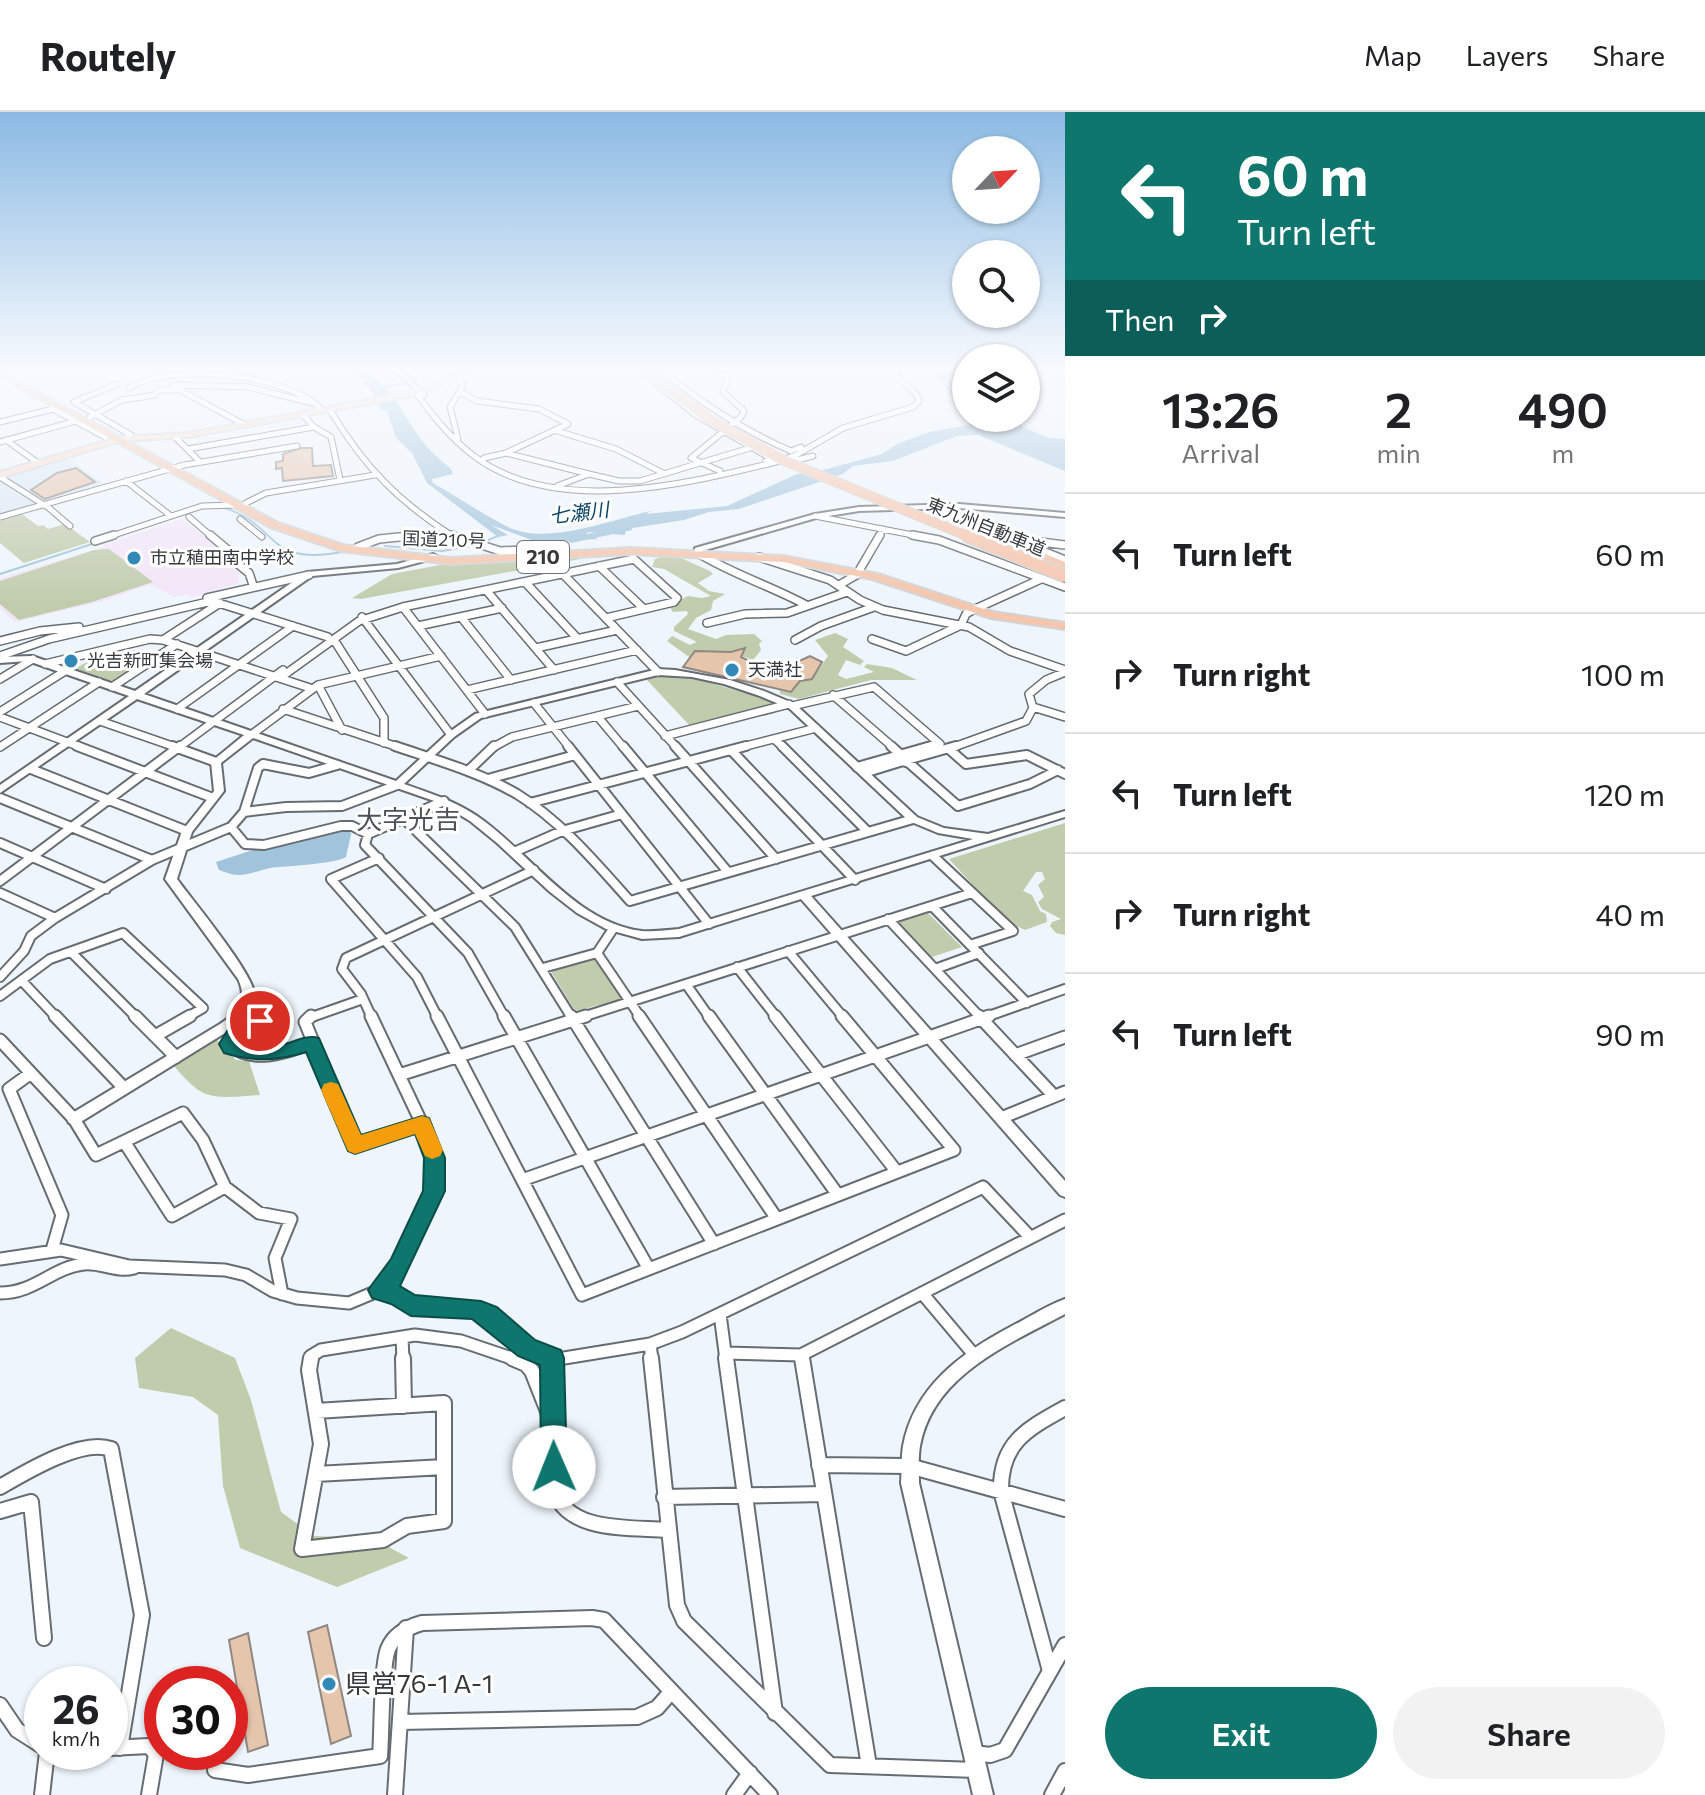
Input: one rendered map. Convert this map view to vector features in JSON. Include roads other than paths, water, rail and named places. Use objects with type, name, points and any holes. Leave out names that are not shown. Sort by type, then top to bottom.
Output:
[{"type":"highway","name":"国道210号","points":[[139,448],[293,528],[373,550],[428,558],[617,547],[789,556],[860,571],[976,608],[1065,623]]},
{"type":"highway","name":"東九州自動車道","points":[[760,448],[1065,572]]},
{"type":"highway","points":[[761,448],[1001,539],[1065,572]]},
{"type":"highway","points":[[763,448],[826,483],[963,538],[1065,572]]},
{"type":"highway","name":"東九州自動車道","points":[[765,448],[823,478],[1065,572]]},
{"type":"highway","name":"国道210号","points":[[242,504],[256,522],[330,545],[428,558],[480,561],[620,551],[698,551],[860,571]]},
{"type":"main road","points":[[0,476],[93,448]]},
{"type":"street","points":[[13,448],[38,463]]},
{"type":"street","points":[[188,449],[196,448]]},
{"type":"street","points":[[0,517],[199,461],[287,448]]},
{"type":"street","points":[[333,448],[340,480]]},
{"type":"street","points":[[354,448],[400,500],[446,532],[496,550],[523,550],[530,554]]},
{"type":"street","points":[[462,448],[502,473],[539,485],[583,492],[633,490],[813,456]]},
{"type":"street","points":[[470,448],[521,476],[556,485],[589,474]]},
{"type":"street","points":[[484,458],[519,448]]},
{"type":"street","points":[[610,448],[663,473]]},
{"type":"street","points":[[704,448],[692,457],[715,471],[744,468],[772,459],[757,448]]},
{"type":"street","points":[[506,453],[589,474],[638,481],[746,448]]},
{"type":"street","points":[[782,448],[791,451],[800,448]]},
{"type":"street","points":[[754,466],[788,457],[806,448]]},
{"type":"street","points":[[188,449],[199,461]]},
{"type":"street","points":[[541,461],[551,456]]},
{"type":"street","points":[[95,541],[206,506],[242,504],[264,493],[375,475]]},
{"type":"street","points":[[0,476],[70,526]]},
{"type":"street","points":[[126,481],[171,516]]},
{"type":"street","points":[[933,506],[1065,560]]},
{"type":"street","points":[[698,551],[815,516],[859,509],[933,506],[1017,509],[1065,515]]},
{"type":"street","points":[[815,516],[939,540],[1065,587]]},
{"type":"street","points":[[189,517],[228,550],[228,556],[249,573],[253,585]]},
{"type":"street","points":[[240,519],[256,522],[262,537]]},
{"type":"street","points":[[839,585],[860,571],[883,529]]},
{"type":"street","points":[[358,547],[375,539],[446,532]]},
{"type":"street","points":[[1016,540],[1065,545]]},
{"type":"street","points":[[698,551],[719,566],[806,605]]},
{"type":"street","points":[[0,641],[134,615],[253,585],[310,574],[386,568],[428,558]]},
{"type":"street","points":[[330,638],[363,618],[403,607],[634,559],[677,598],[674,602],[606,618]]},
{"type":"street","points":[[791,564],[839,585],[874,607],[897,615],[961,625],[1023,657],[1065,671]]},
{"type":"street","points":[[599,566],[644,609]]},
{"type":"street","points":[[0,790],[310,574]]},
{"type":"street","points":[[563,574],[658,672]]},
{"type":"street","points":[[872,639],[906,651],[961,625],[966,614],[976,608],[1041,579]]},
{"type":"street","points":[[525,582],[577,638]]},
{"type":"street","points":[[486,590],[554,670]]},
{"type":"street","points":[[707,623],[745,614],[787,613],[847,592]]},
{"type":"street","points":[[0,658],[49,639],[207,602],[220,603],[330,638],[384,718],[384,743]]},
{"type":"street","points":[[163,640],[220,603]]},
{"type":"street","points":[[403,607],[485,714]]},
{"type":"street","points":[[795,640],[821,626],[874,607]]},
{"type":"street","points":[[418,626],[502,608]]},
{"type":"street","points":[[461,617],[511,680]]},
{"type":"street","points":[[363,618],[451,735]]},
{"type":"street","points":[[0,881],[347,623]]},
{"type":"street","points":[[177,709],[293,626]]},
{"type":"street","points":[[536,648],[617,630]]},
{"type":"street","points":[[45,664],[150,639],[163,640],[314,686],[342,730]]},
{"type":"street","points":[[112,687],[177,644]]},
{"type":"street","points":[[467,690],[637,650]]},
{"type":"street","points":[[216,762],[314,686],[441,656]]},
{"type":"street","points":[[0,658],[33,659],[444,801],[474,819],[596,923],[653,937],[709,924],[1065,814]]},
{"type":"street","points":[[0,679],[33,659]]},
{"type":"street","points":[[0,715],[65,671]]},
{"type":"street","points":[[902,758],[949,749],[1026,721],[1033,707],[1029,694],[1046,680],[1065,671]]},
{"type":"street","points":[[244,812],[286,807],[342,806],[397,785],[472,719],[658,672],[692,674],[790,705],[913,819],[942,831],[993,838]]},
{"type":"street","points":[[0,747],[99,682]]},
{"type":"street","points":[[617,682],[776,859]]},
{"type":"street","points":[[665,736],[874,687],[940,744],[861,770]]},
{"type":"street","points":[[833,695],[958,806],[1061,772]]},
{"type":"street","points":[[534,703],[709,924]]},
{"type":"street","points":[[468,771],[496,745],[512,737],[638,706]]},
{"type":"street","points":[[1033,707],[1065,717]]},
{"type":"street","points":[[283,709],[488,779],[530,803],[603,867],[630,901],[913,819]]},
{"type":"street","points":[[0,715],[213,798]]},
{"type":"street","points":[[598,717],[728,872]]},
{"type":"street","points":[[100,721],[216,762]]},
{"type":"street","points":[[530,803],[816,728]]},
{"type":"street","points":[[774,739],[868,832]]},
{"type":"street","points":[[949,749],[966,764],[1027,755],[1061,772]]},
{"type":"street","points":[[731,750],[855,880]]},
{"type":"street","points":[[488,779],[575,755]]},
{"type":"street","points":[[216,762],[219,791],[187,831],[171,879],[250,988],[251,996],[244,1012]]},
{"type":"street","points":[[0,977],[24,951],[31,936],[55,918],[152,860],[231,827],[244,812],[258,768],[263,764],[310,774],[337,765]]},
{"type":"street","points":[[31,769],[187,831]]},
{"type":"street","points":[[0,798],[152,860]]},
{"type":"street","points":[[231,827],[245,844],[264,845],[341,826],[352,826],[368,834],[444,801]]},
{"type":"street","points":[[514,852],[562,831],[622,814]]},
{"type":"street","points":[[405,820],[515,927],[714,1244]]},
{"type":"street","points":[[368,834],[365,845],[468,953],[649,1269]]},
{"type":"street","points":[[0,843],[106,889]]},
{"type":"street","points":[[933,856],[1013,931],[970,945]]},
{"type":"street","points":[[379,858],[331,879],[417,977],[582,1295],[954,1150],[788,951]]},
{"type":"street","points":[[0,1259],[52,1250],[137,1266],[232,1271],[282,1294],[349,1303],[380,1290],[389,1283],[400,1265],[434,1191],[434,1158],[422,1124],[363,999],[342,969],[346,958],[534,870]]},
{"type":"street","points":[[0,893],[55,918]]},
{"type":"street","points":[[399,1075],[972,893]]},
{"type":"street","points":[[804,895],[1063,1186]]},
{"type":"street","points":[[932,906],[1027,1003]]},
{"type":"street","points":[[888,919],[1054,1096]]},
{"type":"street","points":[[543,968],[597,953],[613,929]]},
{"type":"street","points":[[0,996],[37,966],[123,933],[203,1008],[155,1036]]},
{"type":"street","points":[[71,952],[176,1057]]},
{"type":"street","points":[[597,953],[777,1219]]},
{"type":"street","points":[[935,969],[979,953]]},
{"type":"street","points":[[737,967],[897,1172]]},
{"type":"street","points":[[22,981],[124,1088]]},
{"type":"street","points":[[686,984],[838,1195]]},
{"type":"street","points":[[522,1180],[1065,989]]},
{"type":"street","points":[[363,999],[310,1016],[305,1022],[355,1145],[422,1124]]},
{"type":"street","points":[[74,1119],[225,1027],[244,1012],[265,1005],[273,1007],[260,1021],[239,1028],[229,1044],[231,1048],[262,1054],[285,1052],[312,1043]]},
{"type":"street","points":[[1015,1055],[1065,1037]]},
{"type":"street","points":[[0,1040],[74,1119],[96,1155],[183,1113],[203,1140],[225,1187],[259,1213],[291,1219],[275,1258],[282,1294]]},
{"type":"street","points":[[31,1073],[5,1089],[62,1215],[52,1250]]},
{"type":"street","points":[[1001,1118],[1065,1092]]},
{"type":"street","points":[[125,1143],[172,1216],[225,1187]]},
{"type":"street","points":[[380,1290],[397,1295],[411,1305],[473,1308],[488,1315],[526,1348],[552,1358],[650,1344],[720,1314],[983,1187],[1030,1237]]},
{"type":"street","points":[[725,1353],[801,1355],[1065,1220]]},
{"type":"street","points":[[0,1293],[23,1292],[82,1264],[100,1264],[126,1271],[137,1266]]},
{"type":"street","points":[[922,1293],[975,1356]]},
{"type":"street","points":[[983,1795],[910,1483],[912,1434],[935,1389],[975,1356],[1065,1306]]},
{"type":"street","points":[[720,1314],[775,1713]]},
{"type":"street","points":[[316,1411],[444,1403],[444,1521],[407,1526],[383,1540],[302,1549],[321,1444],[309,1370],[311,1356],[326,1348],[415,1335],[461,1341],[526,1364],[553,1424]]},
{"type":"street","points":[[402,1337],[404,1406]]},
{"type":"street","points":[[650,1344],[677,1605],[684,1621],[830,1765],[975,1761],[1005,1750],[1065,1645]]},
{"type":"street","points":[[801,1355],[869,1766]]},
{"type":"street","points":[[552,1358],[554,1489],[560,1506],[574,1517],[595,1522],[667,1530]]},
{"type":"street","points":[[1050,1671],[1001,1491],[1002,1461],[1012,1441],[1065,1408]]},
{"type":"street","points":[[0,1487],[39,1464],[100,1445],[111,1449],[142,1615],[128,1684]]},
{"type":"street","points":[[819,1465],[909,1466],[1065,1509]]},
{"type":"street","points":[[316,1474],[444,1467]]},
{"type":"street","points":[[664,1497],[824,1494]]},
{"type":"street","points":[[0,1511],[31,1502],[44,1638]]},
{"type":"street","points":[[215,1770],[248,1775],[380,1756],[387,1651],[393,1638],[406,1628],[422,1623],[604,1620],[770,1795]]},
{"type":"street","points":[[395,1795],[406,1628]]},
{"type":"street","points":[[400,1722],[637,1717],[657,1708],[671,1692]]},
{"type":"street","points":[[0,1705],[17,1730],[24,1734]]},
{"type":"street","points":[[128,1747],[149,1746],[156,1754],[149,1795]]},
{"type":"street","points":[[42,1795],[45,1770]]},
{"type":"street","points":[[1052,1795],[1065,1771]]},
{"type":"street","points":[[734,1795],[750,1773]]},
{"type":"water","points":[[406,448],[428,448],[453,474],[432,479],[433,483],[498,522],[524,532],[559,533],[651,511],[646,514],[727,506],[797,474],[808,474],[882,454],[892,448],[927,448],[893,461],[853,466],[843,474],[739,509],[626,529],[625,535],[586,534],[598,539],[537,542],[491,525],[508,535],[498,537],[427,483]]},
{"type":"water","points":[[1008,448],[1065,448],[1065,471]]},
{"type":"water","points":[[350,831],[351,834],[346,857],[340,859],[238,875],[219,870],[216,862],[280,841]]},
{"type":"waterway","points":[[225,508],[243,516],[286,549],[299,554],[342,552]]},
{"type":"waterway","name":"七瀬川","points":[[571,539],[628,528]]},
{"type":"waterway","points":[[483,542],[498,536]]},
{"type":"waterway","points":[[0,574],[95,543]]},
{"type":"waterway","points":[[385,546],[442,551],[476,545]]},
{"type":"place","name":"市立稙田南中学校","points":[[134,558]]},
{"type":"place","name":"光吉新町集会場","points":[[71,661]]},
{"type":"place","name":"天満社","points":[[732,670]]},
{"type":"place","name":"県営76-1 A-1","points":[[329,1684]]},
{"type":"district","name":"大字光吉","points":[[408,820]]}]
